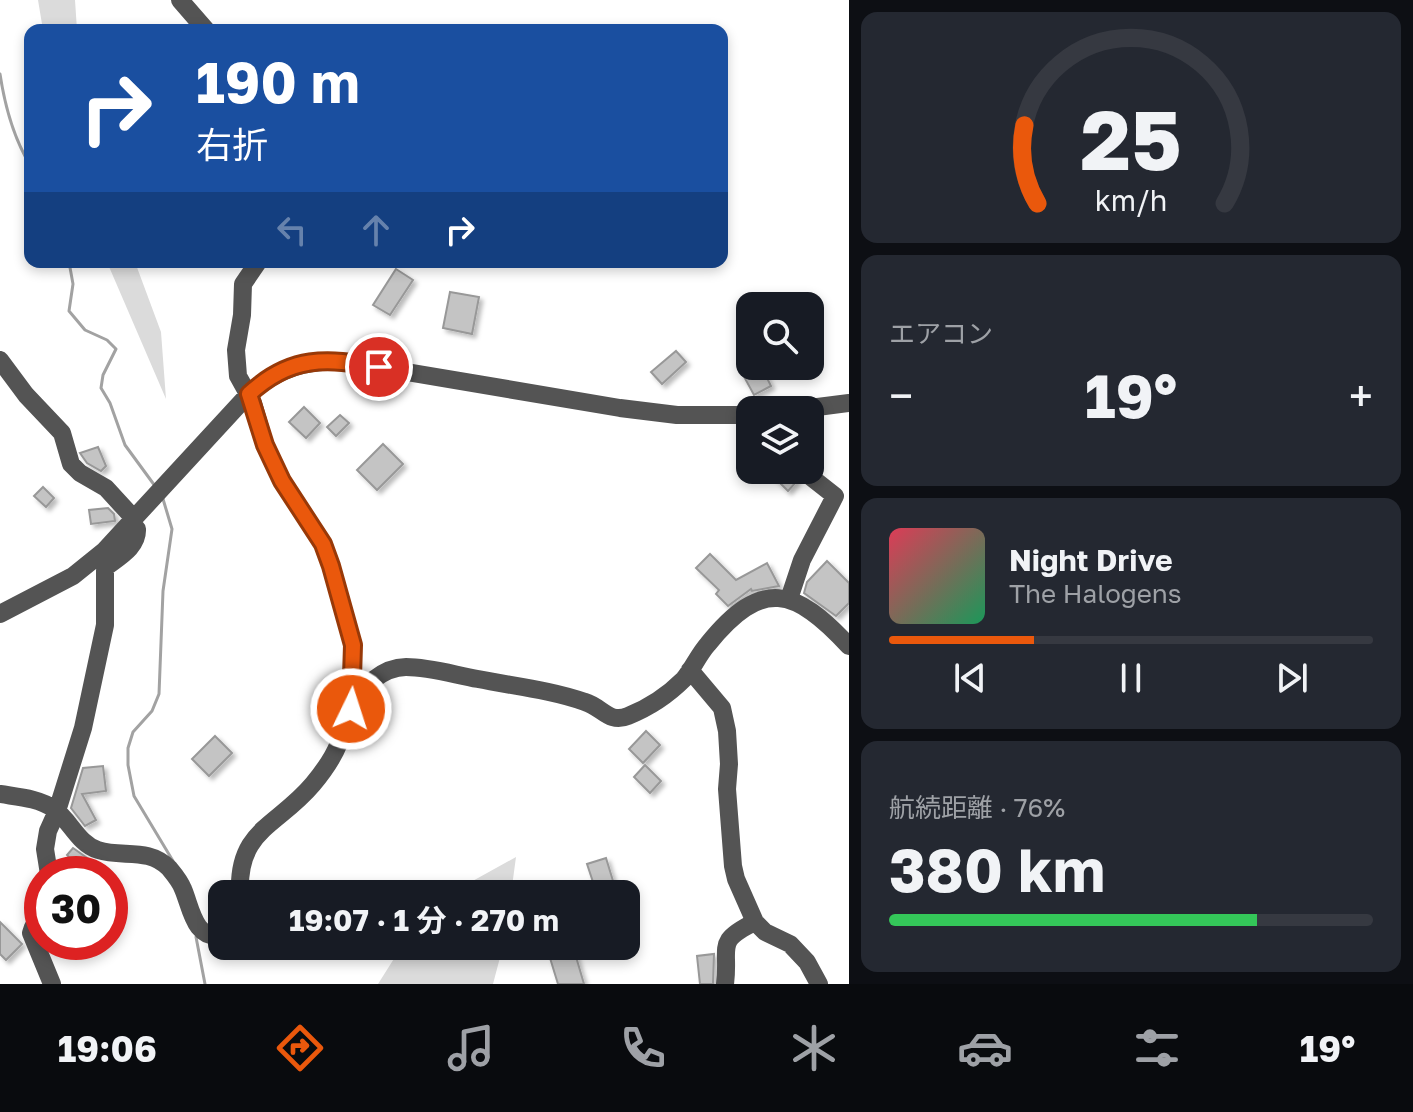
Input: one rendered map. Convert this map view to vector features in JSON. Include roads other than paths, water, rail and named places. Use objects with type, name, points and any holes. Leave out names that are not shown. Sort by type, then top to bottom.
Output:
[{"type":"street","points":[[180,0],[201,24]]},
{"type":"street","points":[[254,268],[243,284],[236,350],[238,376],[244,400],[265,445],[317,534],[331,566],[353,645],[351,709]]},
{"type":"street","points":[[0,360],[26,395],[62,433],[71,464],[106,488],[133,521],[138,537],[130,548],[106,567],[105,625],[83,728],[46,841],[47,856]]},
{"type":"street","points":[[0,614],[73,576],[104,551],[244,400],[272,376],[290,367],[328,360],[651,412],[736,415]]},
{"type":"street","points":[[824,406],[849,403]]},
{"type":"street","points":[[789,599],[802,560],[835,496],[820,484]]},
{"type":"street","points":[[239,880],[239,871],[247,848],[316,780],[337,747],[359,696],[388,670],[423,668],[584,701],[608,717],[620,718],[640,710],[673,689],[736,613],[757,601],[789,599],[817,613],[849,646]]},
{"type":"street","points":[[690,670],[722,708],[727,731],[727,789],[733,866],[755,922],[765,932],[790,944],[807,962],[819,984]]},
{"type":"street","points":[[0,794],[36,800],[57,811],[94,849],[142,854],[166,866],[181,885],[190,914],[208,934]]},
{"type":"street","points":[[725,984],[727,941],[734,932],[755,922]]},
{"type":"street","points":[[42,960],[52,984]]},
{"type":"waterway","points":[[0,74],[10,121],[24,154]]},
{"type":"waterway","points":[[70,268],[73,284],[69,311],[85,330],[107,340],[116,349],[103,375],[101,388],[110,403],[125,445],[155,486]]},
{"type":"waterway","points":[[163,499],[172,529],[163,591],[159,694],[152,711],[133,732],[128,748],[128,765],[134,796],[173,861]]},
{"type":"waterway","points":[[196,937],[205,984]]}]
